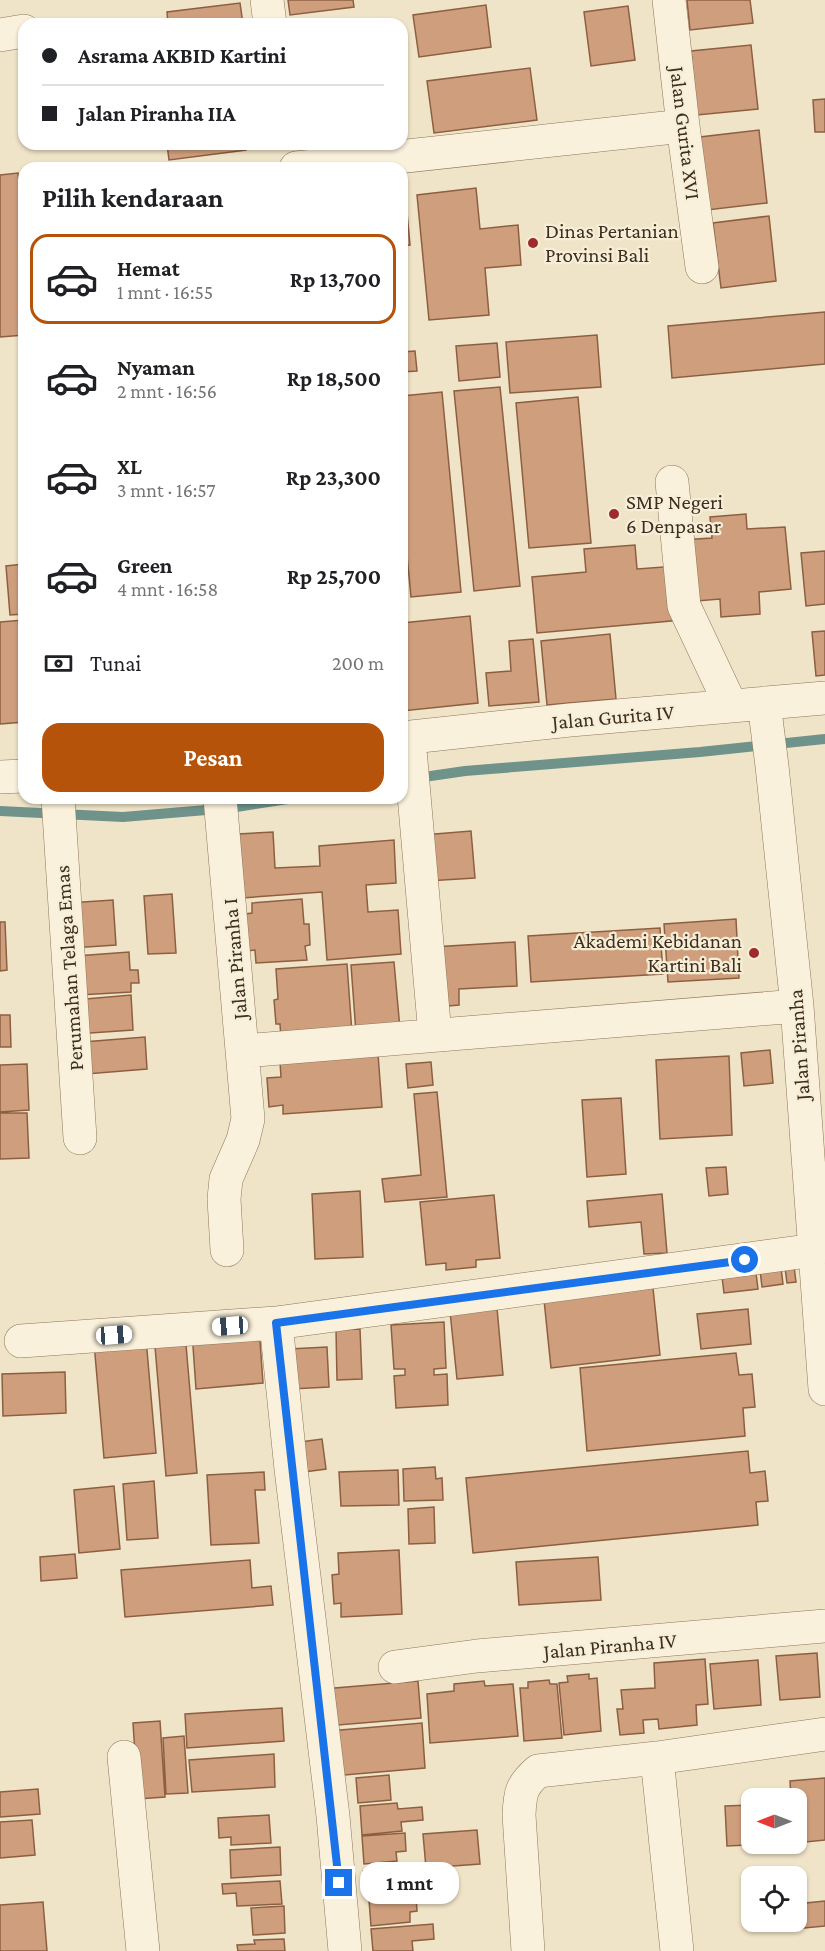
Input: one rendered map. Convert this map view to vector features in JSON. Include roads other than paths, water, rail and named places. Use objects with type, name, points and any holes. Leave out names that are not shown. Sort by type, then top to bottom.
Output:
[{"type":"street","points":[[267,0],[269,18]]},
{"type":"street","name":"Jalan Gurita XVI","points":[[669,0],[702,267]]},
{"type":"street","points":[[0,35],[18,32]]},
{"type":"street","points":[[351,162],[683,126]]},
{"type":"street","points":[[672,482],[684,606],[731,706]]},
{"type":"street","name":"Jalan Gurita IV","points":[[409,756],[570,720],[731,706],[765,711],[825,698]]},
{"type":"street","name":"Jalan Piranha","points":[[765,711],[797,1006],[825,1389]]},
{"type":"street","points":[[409,756],[435,1035]]},
{"type":"street","points":[[0,777],[18,776]]},
{"type":"street","name":"Perumahan Telaga Emas","points":[[58,804],[80,1138]]},
{"type":"street","name":"Jalan Piranha I","points":[[221,810],[248,1119],[243,1140],[226,1179],[227,1250]]},
{"type":"street","points":[[243,1051],[797,1006]]},
{"type":"street","points":[[21,1341],[276,1323],[814,1250]]},
{"type":"street","points":[[276,1323],[291,1469],[332,1804],[345,1951]]},
{"type":"street","name":"Jalan Piranha IV","points":[[395,1667],[477,1656],[825,1626]]},
{"type":"street","points":[[528,1951],[519,1815],[520,1798],[525,1782],[538,1771],[657,1758],[825,1734]]},
{"type":"street","points":[[124,1757],[143,1951]]},
{"type":"street","points":[[657,1758],[677,1951]]},
{"type":"waterway","points":[[417,778],[465,771],[700,752],[825,739]]},
{"type":"waterway","points":[[0,811],[123,817],[256,804]]},
{"type":"place","name":"Dinas Pertanian Provinsi Bali","points":[[533,243]]},
{"type":"place","name":"SMP Negeri 6 Denpasar","points":[[614,514]]},
{"type":"place","name":"Akademi Kebidanan Kartini Bali","points":[[754,953]]}]
